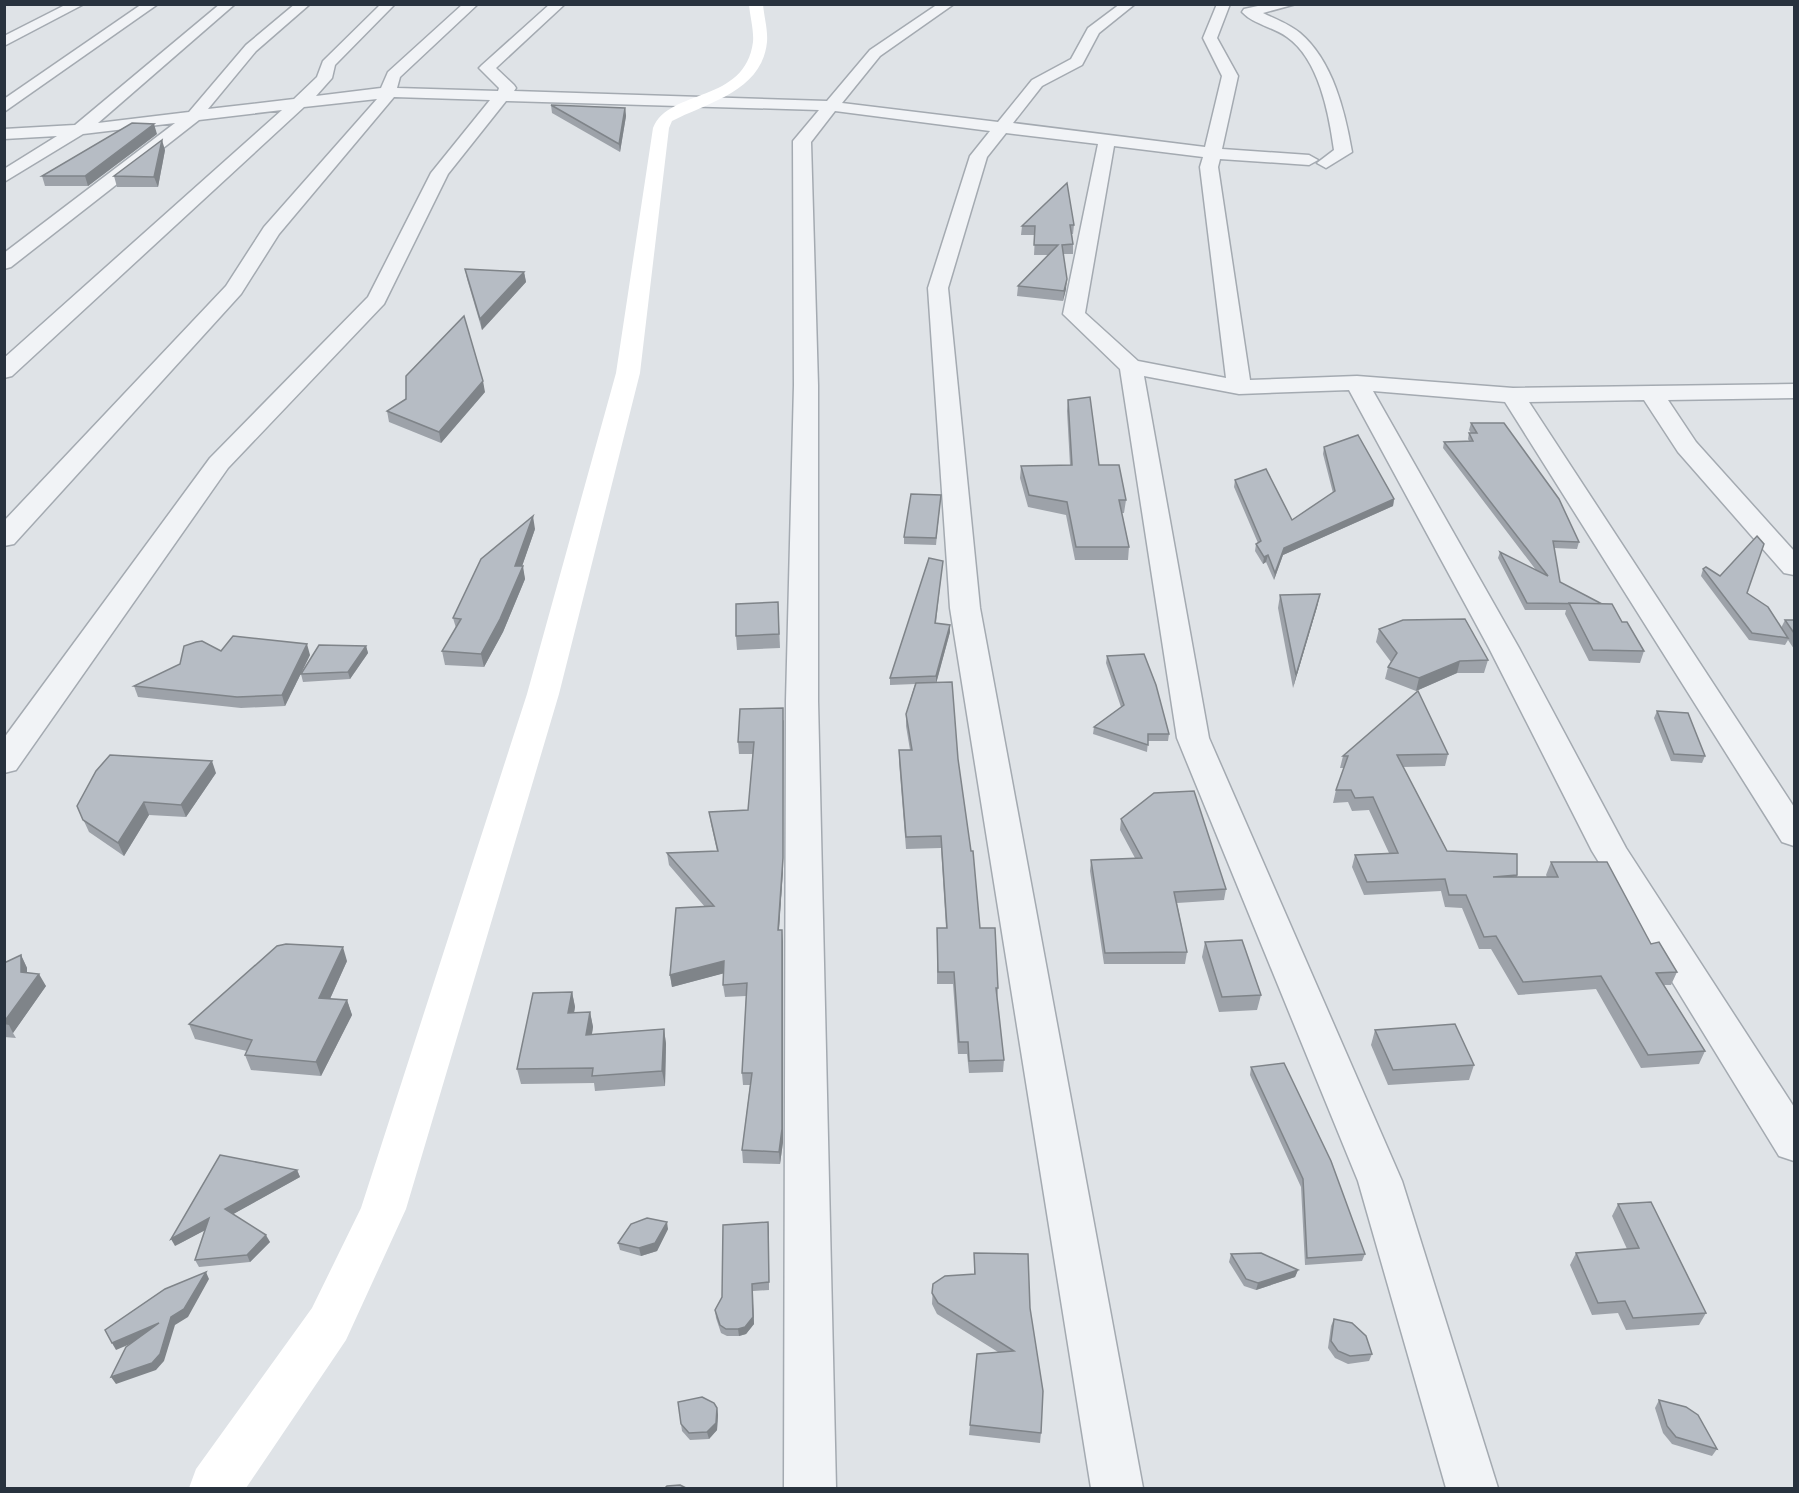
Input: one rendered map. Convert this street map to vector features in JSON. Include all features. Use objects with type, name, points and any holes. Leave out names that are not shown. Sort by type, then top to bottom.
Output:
[{"type":"street","points":[[4,42],[78,4]]},
{"type":"street","points":[[4,107],[152,4]]},
{"type":"street","points":[[4,177],[79,130],[229,4]]},
{"type":"street","points":[[4,263],[193,117],[251,48],[304,4]]},
{"type":"street","points":[[4,371],[238,160],[293,105],[324,78],[328,64],[389,4]]},
{"type":"street","points":[[4,537],[234,290],[271,231],[348,146],[385,100],[393,75],[472,4]]},
{"type":"street","points":[[4,762],[219,463],[377,300],[440,173],[508,88],[488,68],[559,4]]},
{"type":"street","points":[[215,1488],[329,1324],[383,1209],[543,694],[628,373],[661,128],[665,118],[707,101],[737,83],[755,60],[760,39],[756,4]]},
{"type":"street","points":[[810,1488],[802,701],[806,385],[802,141],[875,53],[948,4]]},
{"type":"street","points":[[1117,1488],[964,601],[938,288],[979,156],[1037,83],[1077,62],[1093,31],[1129,4]]},
{"type":"street","points":[[1224,4],[1210,38],[1230,76],[1209,167],[1239,387]]},
{"type":"street","points":[[4,134],[79,130],[387,92],[831,106],[1212,153],[1317,162],[1344,152],[1341,132],[1321,72],[1296,37],[1249,12],[1290,4]]},
{"type":"street","points":[[1107,140],[1074,314],[1131,367],[1239,387],[1358,383],[1513,395],[1794,391]]},
{"type":"street","points":[[1131,367],[1193,738],[1380,1181],[1472,1488]]},
{"type":"street","points":[[1358,383],[1504,648],[1610,851],[1794,1143]]},
{"type":"street","points":[[1767,390],[1794,412]]},
{"type":"street","points":[[1652,393],[1687,447],[1794,567]]},
{"type":"street","points":[[1513,395],[1794,834]]},
{"type":"building","points":[[551,105],[625,108],[619,144]]},
{"type":"building","points":[[132,123],[154,124],[85,176],[42,176]]},
{"type":"building","points":[[162,140],[154,177],[114,176]]},
{"type":"building","points":[[1067,183],[1074,225],[1070,225],[1073,244],[1062,245],[1067,279],[1064,291],[1018,286],[1058,245],[1034,245],[1035,226],[1022,226]]},
{"type":"building","points":[[465,269],[524,272],[480,319]]},
{"type":"building","points":[[464,316],[483,381],[439,432],[387,411],[406,399],[406,376]]},
{"type":"building","points":[[1090,397],[1099,465],[1119,465],[1126,500],[1119,500],[1129,547],[1076,547],[1067,502],[1029,495],[1021,466],[1072,465],[1068,400]]},
{"type":"building","points":[[1471,423],[1504,423],[1559,499],[1579,542],[1553,541],[1560,582],[1602,604],[1527,603],[1500,552],[1548,576],[1444,442],[1473,441],[1469,433],[1477,433]]},
{"type":"building","points":[[1358,435],[1394,499],[1284,548],[1275,573],[1268,555],[1264,557],[1256,544],[1261,541],[1235,480],[1266,469],[1292,520],[1335,491],[1324,447]]},
{"type":"building","points":[[911,494],[941,495],[936,538],[904,537]]},
{"type":"building","points":[[533,516],[515,566],[523,566],[500,619],[481,654],[442,651],[461,619],[453,618],[481,559]]},
{"type":"building","points":[[1757,536],[1764,544],[1747,593],[1768,607],[1788,638],[1752,633],[1703,569],[1706,567],[1720,576]]},
{"type":"building","points":[[929,558],[943,561],[935,623],[950,625],[936,676],[890,678]]},
{"type":"building","points":[[1320,594],[1296,675],[1280,595]]},
{"type":"building","points":[[778,602],[779,634],[736,636],[736,604]]},
{"type":"building","points":[[1569,603],[1612,604],[1622,622],[1627,622],[1644,651],[1593,650]]},
{"type":"building","points":[[1465,619],[1488,660],[1460,661],[1419,678],[1388,667],[1397,653],[1379,629],[1403,620]]},
{"type":"building","points":[[1785,620],[1794,620],[1794,633]]},
{"type":"building","points":[[233,636],[307,644],[282,695],[237,697],[134,686],[180,664],[184,646],[202,641],[221,651]]},
{"type":"building","points":[[319,645],[366,646],[348,672],[301,674]]},
{"type":"building","points":[[1144,654],[1156,685],[1169,734],[1148,734],[1148,745],[1094,727],[1124,705],[1107,656]]},
{"type":"building","points":[[952,682],[958,759],[971,851],[973,851],[980,928],[995,928],[998,988],[996,988],[1004,1060],[969,1061],[968,1042],[959,1042],[954,972],[938,972],[937,928],[947,928],[941,836],[906,837],[899,750],[912,750],[906,714],[916,683]]},
{"type":"building","points":[[1418,691],[1448,754],[1397,755],[1447,851],[1517,854],[1517,875],[1493,877],[1558,877],[1551,862],[1607,862],[1651,944],[1659,942],[1677,972],[1656,973],[1705,1051],[1648,1055],[1601,976],[1523,982],[1496,936],[1484,937],[1466,895],[1449,895],[1445,879],[1367,882],[1355,855],[1398,853],[1373,797],[1355,798],[1351,790],[1336,790],[1348,756],[1343,756]]},
{"type":"building","points":[[783,708],[783,858],[778,930],[782,930],[782,1129],[779,1152],[742,1150],[752,1073],[742,1073],[747,983],[723,985],[724,961],[670,975],[676,908],[714,906],[667,853],[718,851],[709,812],[748,810],[754,742],[738,742],[740,709]]},
{"type":"building","points":[[1657,711],[1688,713],[1705,756],[1674,754]]},
{"type":"building","points":[[110,755],[212,761],[181,805],[144,802],[118,843],[83,820],[77,806],[96,771]]},
{"type":"building","points":[[1194,791],[1226,889],[1174,892],[1187,952],[1105,953],[1091,860],[1142,858],[1121,819],[1154,793]]},
{"type":"building","points":[[1242,940],[1261,995],[1222,997],[1205,942]]},
{"type":"building","points":[[286,944],[343,947],[319,998],[347,1000],[316,1062],[245,1055],[252,1040],[189,1024],[277,946]]},
{"type":"building","points":[[21,955],[21,972],[39,974],[4,1022],[4,963]]},
{"type":"building","points":[[572,992],[568,1013],[590,1012],[586,1035],[664,1029],[662,1071],[592,1076],[593,1068],[517,1069],[533,993]]},
{"type":"building","points":[[1455,1024],[1474,1065],[1393,1070],[1375,1030]]},
{"type":"building","points":[[1284,1063],[1331,1161],[1365,1254],[1307,1258],[1303,1179],[1251,1067]]},
{"type":"building","points":[[220,1155],[297,1170],[225,1209],[266,1235],[247,1255],[195,1260],[209,1218],[171,1239]]},
{"type":"building","points":[[1651,1202],[1706,1313],[1633,1318],[1625,1301],[1598,1303],[1576,1253],[1639,1248],[1618,1204]]},
{"type":"building","points":[[647,1218],[667,1222],[655,1243],[639,1248],[618,1243],[631,1224]]},
{"type":"building","points":[[768,1222],[769,1282],[752,1284],[753,1317],[745,1327],[726,1329],[720,1325],[715,1310],[722,1297],[723,1225]]},
{"type":"building","points":[[974,1253],[1028,1254],[1030,1308],[1043,1391],[1041,1433],[970,1425],[977,1354],[1014,1351],[938,1303],[932,1293],[933,1284],[945,1276],[975,1274]]},
{"type":"building","points":[[1261,1253],[1298,1270],[1258,1283],[1246,1279],[1231,1254]]},
{"type":"building","points":[[206,1272],[184,1309],[171,1317],[160,1354],[152,1363],[111,1377],[126,1347],[159,1323],[112,1343],[105,1330],[165,1289]]},
{"type":"building","points":[[1334,1319],[1352,1323],[1366,1336],[1372,1354],[1350,1356],[1338,1351],[1331,1341]]},
{"type":"building","points":[[702,1397],[714,1403],[717,1408],[716,1423],[707,1432],[689,1433],[681,1424],[678,1402]]},
{"type":"building","points":[[1659,1400],[1686,1407],[1698,1415],[1717,1449],[1676,1437],[1667,1426]]},
{"type":"building","points":[[680,1485],[686,1488],[665,1488],[667,1486]]}]
